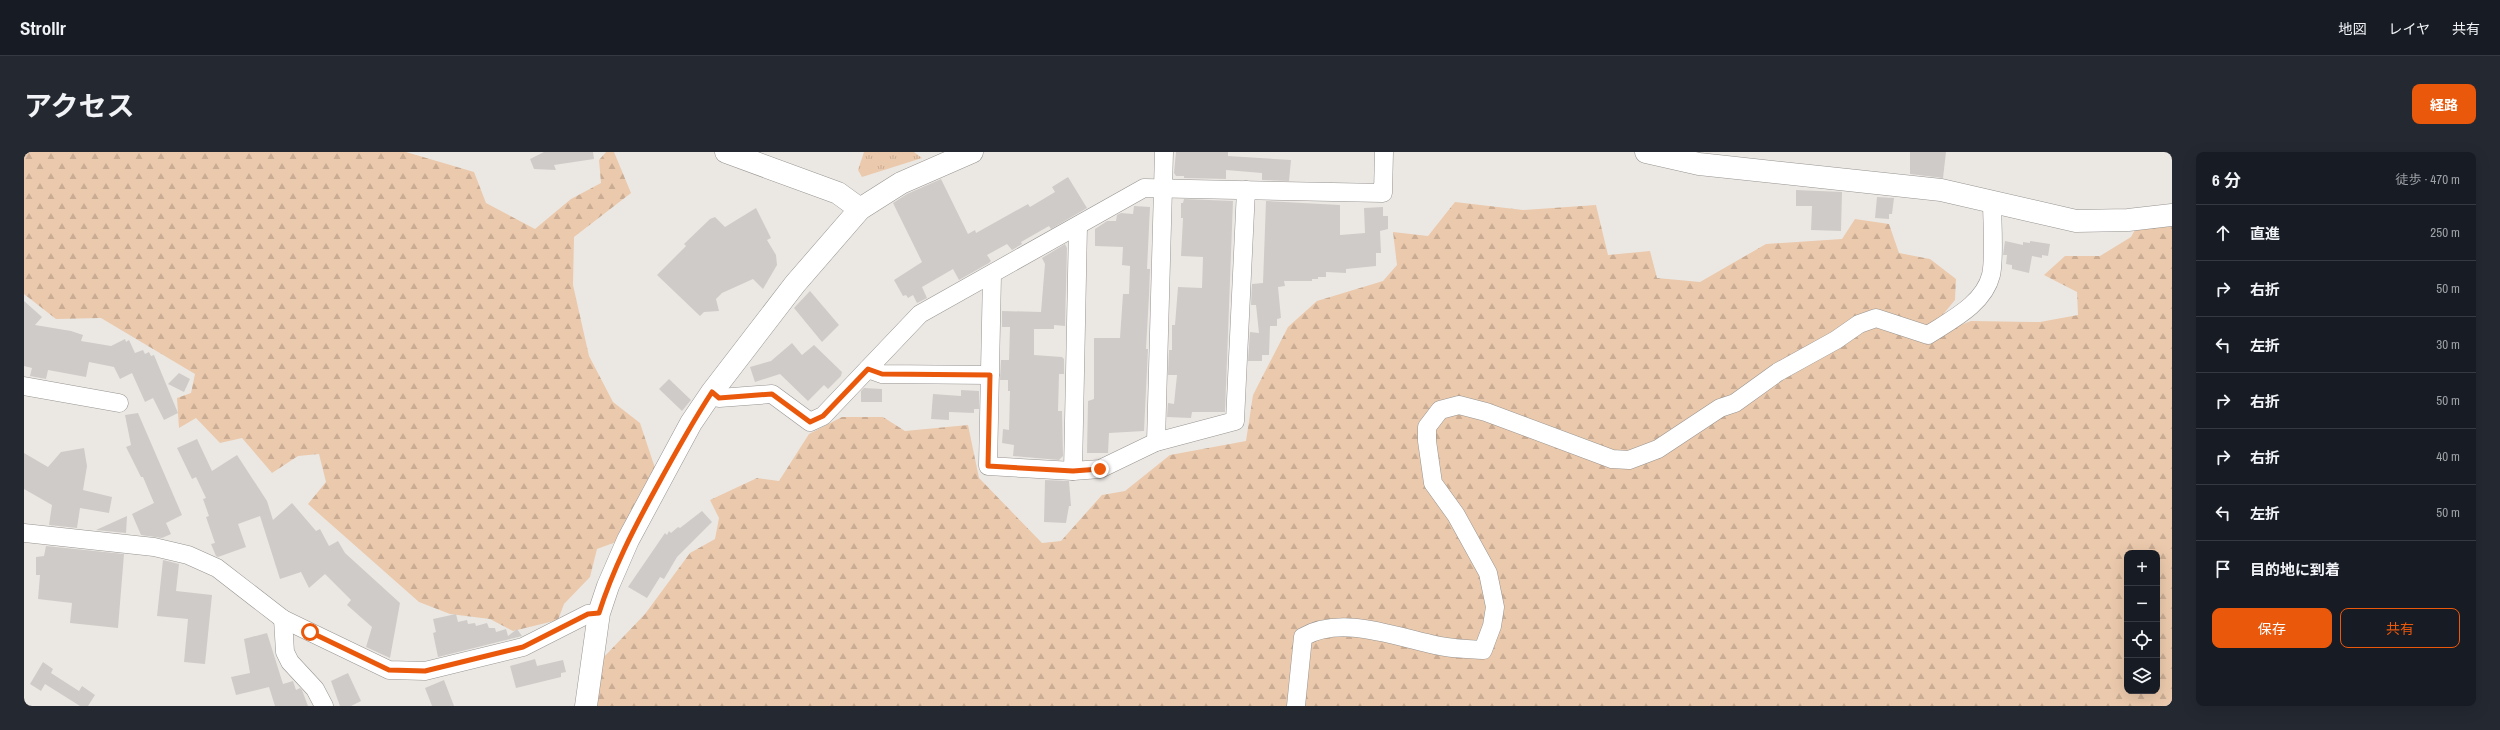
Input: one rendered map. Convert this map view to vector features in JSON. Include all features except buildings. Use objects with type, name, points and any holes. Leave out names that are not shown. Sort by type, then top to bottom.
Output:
[{"type":"street","points":[[726,152],[838,193],[860,209]]},
{"type":"street","points":[[586,706],[599,613],[608,586],[628,540],[691,423],[712,392],[795,284],[860,209],[901,183],[972,152]]},
{"type":"street","points":[[1156,442],[1164,152]]},
{"type":"street","points":[[712,392],[719,398],[772,394],[810,422],[823,416],[920,314],[1144,188],[1383,193],[1384,152]]},
{"type":"street","points":[[1646,152],[1699,164],[1941,190],[2076,221],[2128,220],[2172,215]]},
{"type":"street","points":[[992,274],[988,466],[1073,471],[1100,469],[1156,442],[1235,421],[1246,190]]},
{"type":"street","points":[[1296,706],[1303,638],[1316,630],[1333,628],[1359,629],[1447,647],[1483,650],[1492,626],[1495,607],[1488,573],[1456,515],[1433,483],[1427,441],[1427,427],[1440,410],[1459,406],[1486,412],[1612,459],[1629,460],[1658,449],[1720,408],[1735,403],[1778,372],[1836,340],[1859,324],[1876,318],[1928,335],[1968,309],[1983,290],[1991,275],[1992,201]]},
{"type":"street","points":[[1073,471],[1078,226]]},
{"type":"street","points":[[868,369],[882,374],[990,375]]},
{"type":"street","points":[[24,386],[119,403]]},
{"type":"street","points":[[24,533],[146,546],[188,555],[217,568],[283,619],[389,670],[425,671],[523,647],[588,614],[599,613]]},
{"type":"street","points":[[283,619],[285,652],[290,662],[315,689],[324,706]]},
{"type":"green space","points":[[24,152],[406,152],[474,172],[486,203],[535,229],[571,199],[601,183],[599,160],[606,152],[614,152],[631,193],[574,237],[573,285],[589,356],[613,402],[640,423],[656,471],[616,542],[597,549],[590,577],[564,604],[558,620],[513,631],[490,619],[450,614],[419,602],[308,504],[326,482],[319,454],[298,456],[272,473],[242,438],[220,443],[196,418],[179,428],[177,398],[191,393],[195,374],[101,318],[56,319],[24,294]]},
{"type":"green space","points":[[864,152],[914,152],[922,158],[862,177],[858,170]]},
{"type":"green space","points":[[1455,202],[1523,210],[1596,205],[1608,255],[1650,251],[1657,278],[1700,282],[1766,244],[1842,239],[1855,219],[1889,224],[1899,253],[1930,259],[1956,279],[1955,300],[1940,318],[1950,329],[1971,321],[2040,322],[2078,315],[2077,292],[2044,275],[2065,256],[2100,256],[2131,237],[2136,228],[2172,226],[2172,706],[594,706],[602,659],[645,614],[690,553],[715,539],[719,518],[710,500],[757,478],[779,481],[809,434],[842,417],[883,417],[905,431],[968,425],[979,478],[1042,543],[1061,541],[1102,495],[1125,491],[1170,455],[1246,441],[1253,395],[1288,327],[1317,301],[1383,281],[1397,265],[1393,232],[1428,236]]},
{"type":"route","points":[[310,632],[389,670],[425,671],[523,647],[536,642],[588,614],[599,613],[608,586],[628,540],[691,423],[712,392],[719,398],[772,394],[810,422],[823,416],[868,369],[882,374],[990,375],[988,466],[1073,471],[1100,469]]}]
